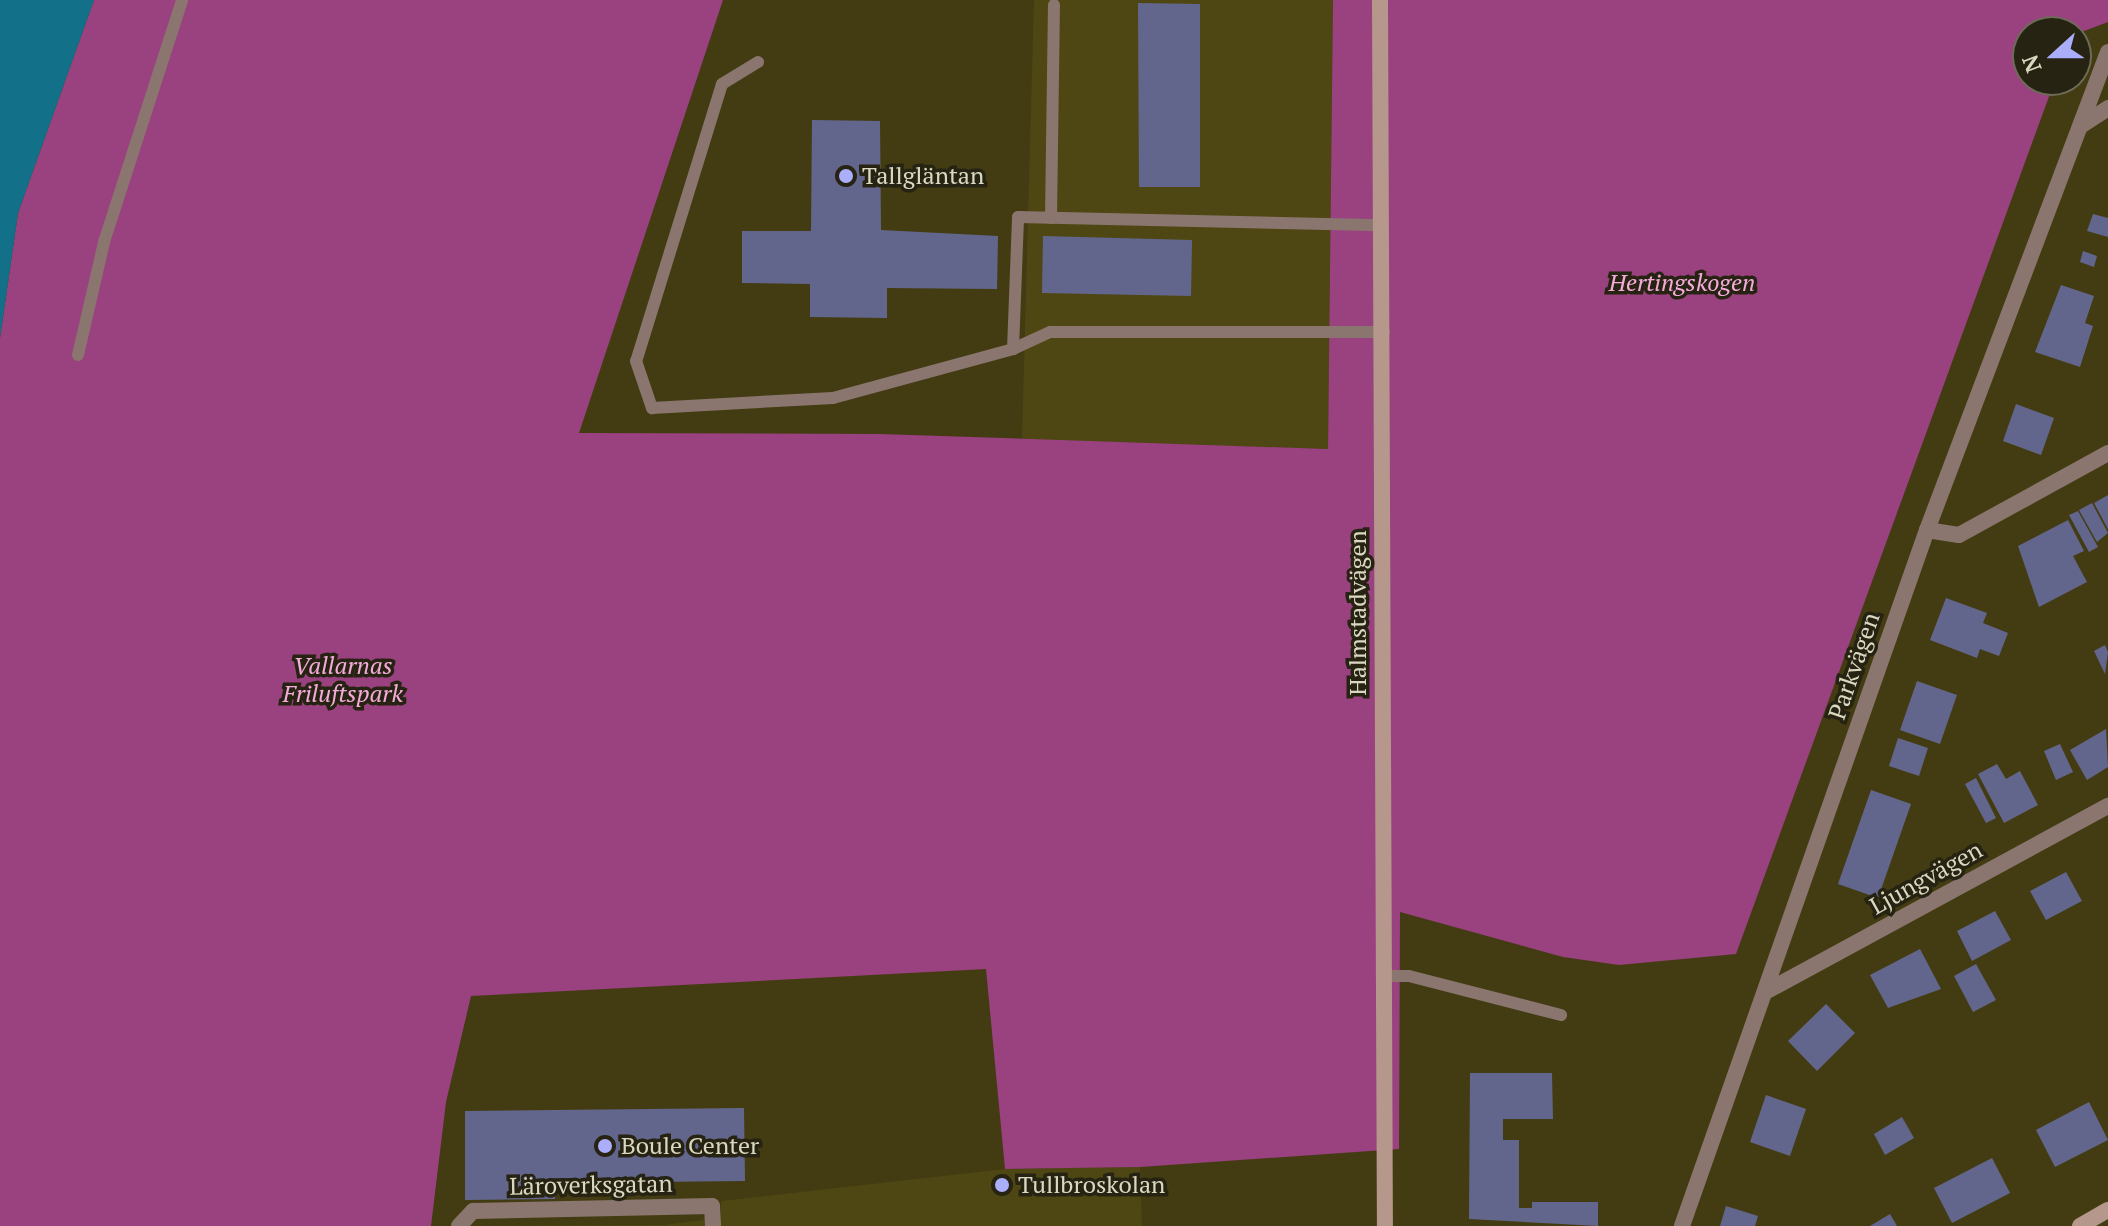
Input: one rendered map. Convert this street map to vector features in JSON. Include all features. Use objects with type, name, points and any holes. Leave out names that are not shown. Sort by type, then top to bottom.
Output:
[{"type":"main road","name":"Halmstadvägen","points":[[1380,0],[1384,332],[1382,976],[1385,1226]]},
{"type":"main road","points":[[2080,1226],[2108,1210]]},
{"type":"street","name":"Parkvägen","points":[[1682,1226],[1927,530],[2108,52]]},
{"type":"street","points":[[2082,125],[2108,108]]},
{"type":"street","points":[[1927,530],[1959,535],[2108,453]]},
{"type":"street","name":"Ljungvägen","points":[[1767,991],[2108,806]]},
{"type":"street","name":"Läroverksgatan","points":[[459,1226],[473,1211],[712,1206],[713,1226]]},
{"type":"lane","points":[[78,355],[104,242],[182,0]]},
{"type":"lane","points":[[1051,218],[1054,5]]},
{"type":"lane","points":[[758,62],[722,84],[636,361],[652,408],[833,398],[1013,349],[1050,332],[1384,332]]},
{"type":"lane","points":[[1013,349],[1018,217],[1382,225]]},
{"type":"lane","points":[[1382,976],[1409,976],[1561,1015]]},
{"type":"shaded area","points":[[1034,0],[1333,0],[1328,449],[1022,441]]},
{"type":"shaded area","name":"Tullbroskolan","points":[[1140,1167],[1142,1226],[483,1226],[663,1225],[721,1218],[721,1201],[1005,1169]]},
{"type":"green space","name":"Vallarnas Friluftspark","points":[[94,0],[723,0],[579,433],[880,434],[1328,449],[1333,0],[2108,0],[2108,22],[2092,28],[2092,16],[2012,16],[2012,96],[2049,96],[1736,954],[1619,965],[1563,957],[1400,912],[1399,1149],[1140,1167],[1005,1169],[986,969],[471,996],[446,1102],[431,1226],[0,1226],[0,338],[18,213]]},
{"type":"water","points":[[0,0],[94,0],[18,213],[0,338]]},
{"type":"building","points":[[1138,3],[1200,4],[1200,187],[1139,187]]},
{"type":"building","name":"Tallgläntan","points":[[812,120],[880,121],[881,230],[998,236],[997,289],[887,288],[887,318],[810,317],[810,284],[742,283],[742,231],[811,231]]},
{"type":"building","points":[[2093,214],[2108,218],[2108,237],[2087,231]]},
{"type":"building","points":[[1043,236],[1192,240],[1191,296],[1042,293]]},
{"type":"building","points":[[2083,251],[2097,256],[2094,267],[2080,262]]},
{"type":"building","points":[[2061,285],[2094,296],[2085,323],[2093,326],[2080,367],[2035,352]]},
{"type":"building","points":[[2016,404],[2054,418],[2041,455],[2003,441]]},
{"type":"building","points":[[2108,495],[2108,529],[2094,503]]},
{"type":"building","points":[[2092,503],[2108,533],[2097,542],[2079,510]]},
{"type":"building","points":[[2078,511],[2098,547],[2089,552],[2069,515]]},
{"type":"building","points":[[2068,520],[2084,551],[2073,556],[2087,582],[2039,607],[2018,546]]},
{"type":"building","points":[[1946,598],[1987,613],[1983,623],[2008,633],[1999,656],[1980,649],[1977,658],[1930,640]]},
{"type":"building","points":[[2105,645],[2108,652],[2105,674],[2094,651]]},
{"type":"building","points":[[1917,681],[1957,695],[1940,744],[1900,730]]},
{"type":"building","points":[[2106,729],[2108,767],[2087,780],[2070,750]]},
{"type":"building","points":[[1898,738],[1928,748],[1919,776],[1889,766]]},
{"type":"building","points":[[2060,744],[2073,772],[2056,780],[2044,751]]},
{"type":"building","points":[[1997,764],[2006,779],[2020,771],[2038,805],[2004,823],[1978,774]]},
{"type":"building","points":[[1976,778],[1996,818],[1986,823],[1965,784]]},
{"type":"building","points":[[1871,790],[1911,804],[1878,898],[1838,884]]},
{"type":"building","points":[[2066,872],[2082,901],[2046,920],[2030,891]]},
{"type":"building","points":[[1995,911],[2011,940],[1972,961],[1957,931]]},
{"type":"building","points":[[1920,949],[1941,989],[1888,1008],[1870,975]]},
{"type":"building","points":[[1976,964],[1996,1000],[1973,1012],[1954,976]]},
{"type":"building","points":[[1826,1004],[1855,1033],[1817,1071],[1788,1041]]},
{"type":"building","points":[[1470,1073],[1552,1073],[1553,1119],[1503,1119],[1503,1140],[1519,1140],[1519,1208],[1532,1208],[1532,1202],[1598,1202],[1598,1226],[1469,1219]]},
{"type":"building","points":[[1766,1095],[1806,1109],[1790,1156],[1750,1142]]},
{"type":"building","points":[[2089,1102],[2108,1140],[2055,1167],[2036,1130]]},
{"type":"building","name":"Boule Center","points":[[744,1108],[745,1181],[555,1183],[555,1199],[465,1200],[465,1111]]},
{"type":"building","points":[[1902,1117],[1914,1138],[1885,1155],[1874,1134]]},
{"type":"building","points":[[1992,1158],[2010,1193],[1952,1223],[1934,1188]]},
{"type":"building","points":[[1726,1206],[1758,1216],[1755,1226],[1720,1226]]},
{"type":"building","points":[[1890,1214],[1897,1226],[1870,1226]]},
{"type":"place","name":"Tallgläntan","points":[[846,176]]},
{"type":"place","name":"Boule Center","points":[[605,1146]]},
{"type":"place","name":"Tullbroskolan","points":[[1002,1185]]},
{"type":"park label","name":"Hertingskogen","points":[[1682,283]]}]
